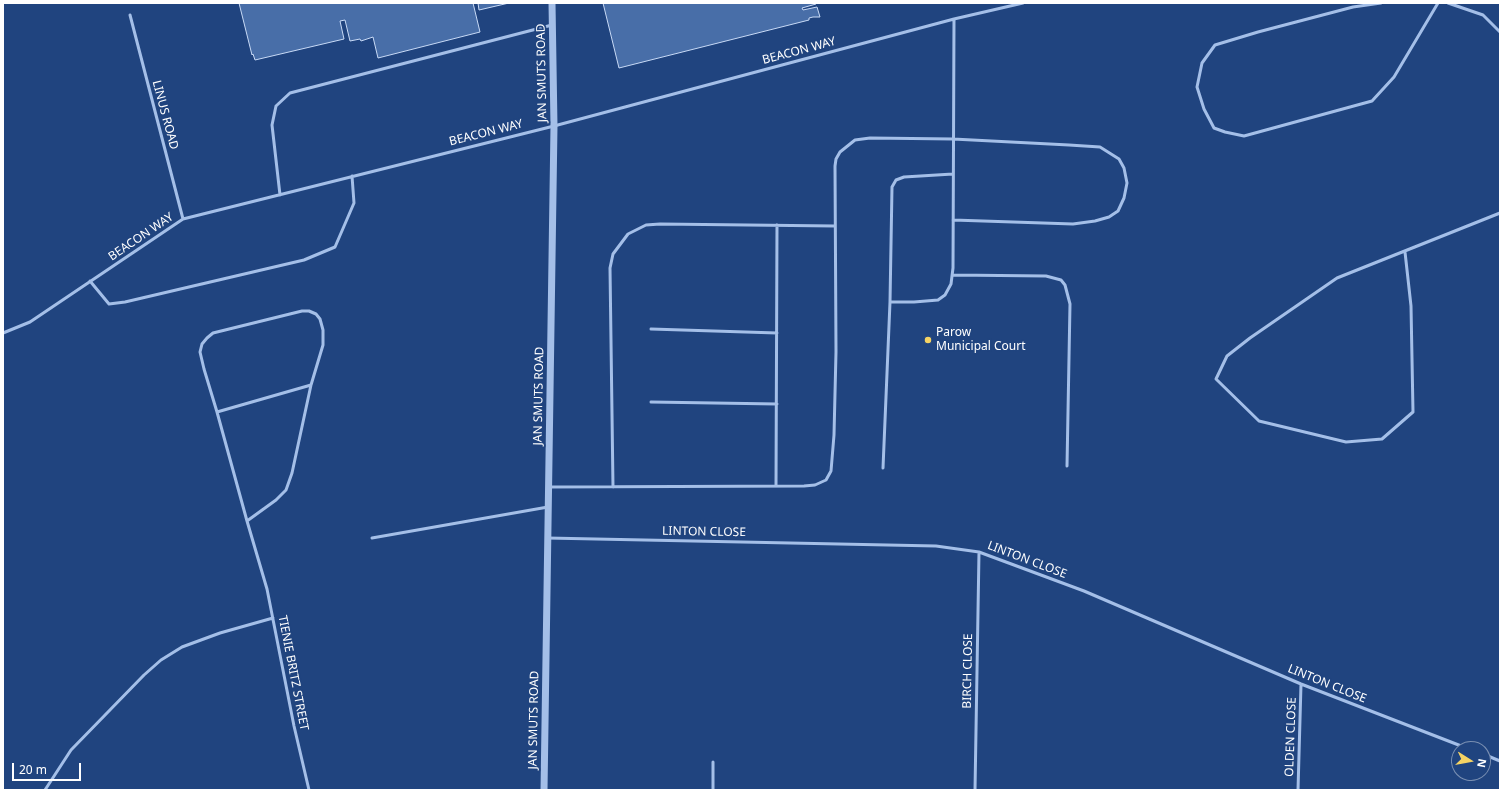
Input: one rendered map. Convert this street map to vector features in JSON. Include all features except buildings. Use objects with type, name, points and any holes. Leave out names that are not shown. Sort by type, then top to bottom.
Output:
[{"type":"street","name":"JAN SMUTS ROAD","points":[[544,790],[554,126],[552,3]]},
{"type":"lane","name":"BEACON WAY","points":[[3,333],[30,322],[183,219],[554,126],[954,19],[1023,3]]},
{"type":"lane","points":[[1381,3],[1353,7],[1215,45],[1202,63],[1197,87],[1204,109],[1214,128],[1244,136],[1372,101],[1394,77],[1438,3]]},
{"type":"lane","points":[[1448,3],[1483,15],[1500,32]]},
{"type":"lane","name":"LINUS ROAD","points":[[130,16],[183,219]]},
{"type":"lane","points":[[890,302],[938,300],[949,290],[953,275],[954,19]]},
{"type":"lane","points":[[280,195],[272,125],[276,106],[290,93],[552,25]]},
{"type":"lane","points":[[548,487],[804,486],[815,485],[826,480],[831,471],[834,435],[836,352],[834,180],[836,159],[840,152],[855,140],[870,138],[953,139],[1069,144],[1100,148],[1119,158],[1124,168],[1127,184],[1124,198],[1118,211],[1109,217],[1095,222],[1073,224],[953,220]]},
{"type":"lane","points":[[883,468],[890,302],[892,187],[896,180],[904,177],[953,174]]},
{"type":"lane","points":[[90,281],[109,304],[126,302],[304,260],[335,246],[354,203],[352,176]]},
{"type":"lane","points":[[1404,252],[1411,306],[1413,412],[1382,439],[1346,442],[1259,420],[1216,379],[1228,356],[1250,338],[1338,278],[1500,213]]},
{"type":"lane","points":[[613,487],[610,268],[613,254],[628,234],[646,225],[835,226]]},
{"type":"lane","points":[[776,486],[777,225]]},
{"type":"lane","points":[[953,275],[1046,276],[1061,280],[1065,285],[1070,304],[1067,466]]},
{"type":"lane","name":"TIENIE BRITZ STREET","points":[[309,790],[294,726],[267,589],[204,369],[200,352],[202,344],[213,333],[302,311],[309,311],[316,314],[320,319],[323,330],[322,345],[311,385]]},
{"type":"lane","points":[[651,329],[777,333]]},
{"type":"lane","points":[[217,412],[311,385],[290,482],[286,490],[276,500],[247,521]]},
{"type":"lane","points":[[651,402],[777,404]]},
{"type":"lane","points":[[372,538],[548,507]]},
{"type":"lane","name":"LINTON CLOSE","points":[[548,538],[936,546],[979,552],[1084,591],[1301,684],[1451,742]]},
{"type":"lane","name":"BIRCH CLOSE","points":[[975,790],[979,552]]},
{"type":"lane","points":[[45,790],[70,750],[144,675],[161,660],[188,645],[231,630],[273,618]]},
{"type":"lane","name":"OLDEN CLOSE","points":[[1298,790],[1301,684]]},
{"type":"lane","points":[[713,762],[713,790]]},
{"type":"place","name":"Parow Municipal Court","points":[[928,340]]}]
